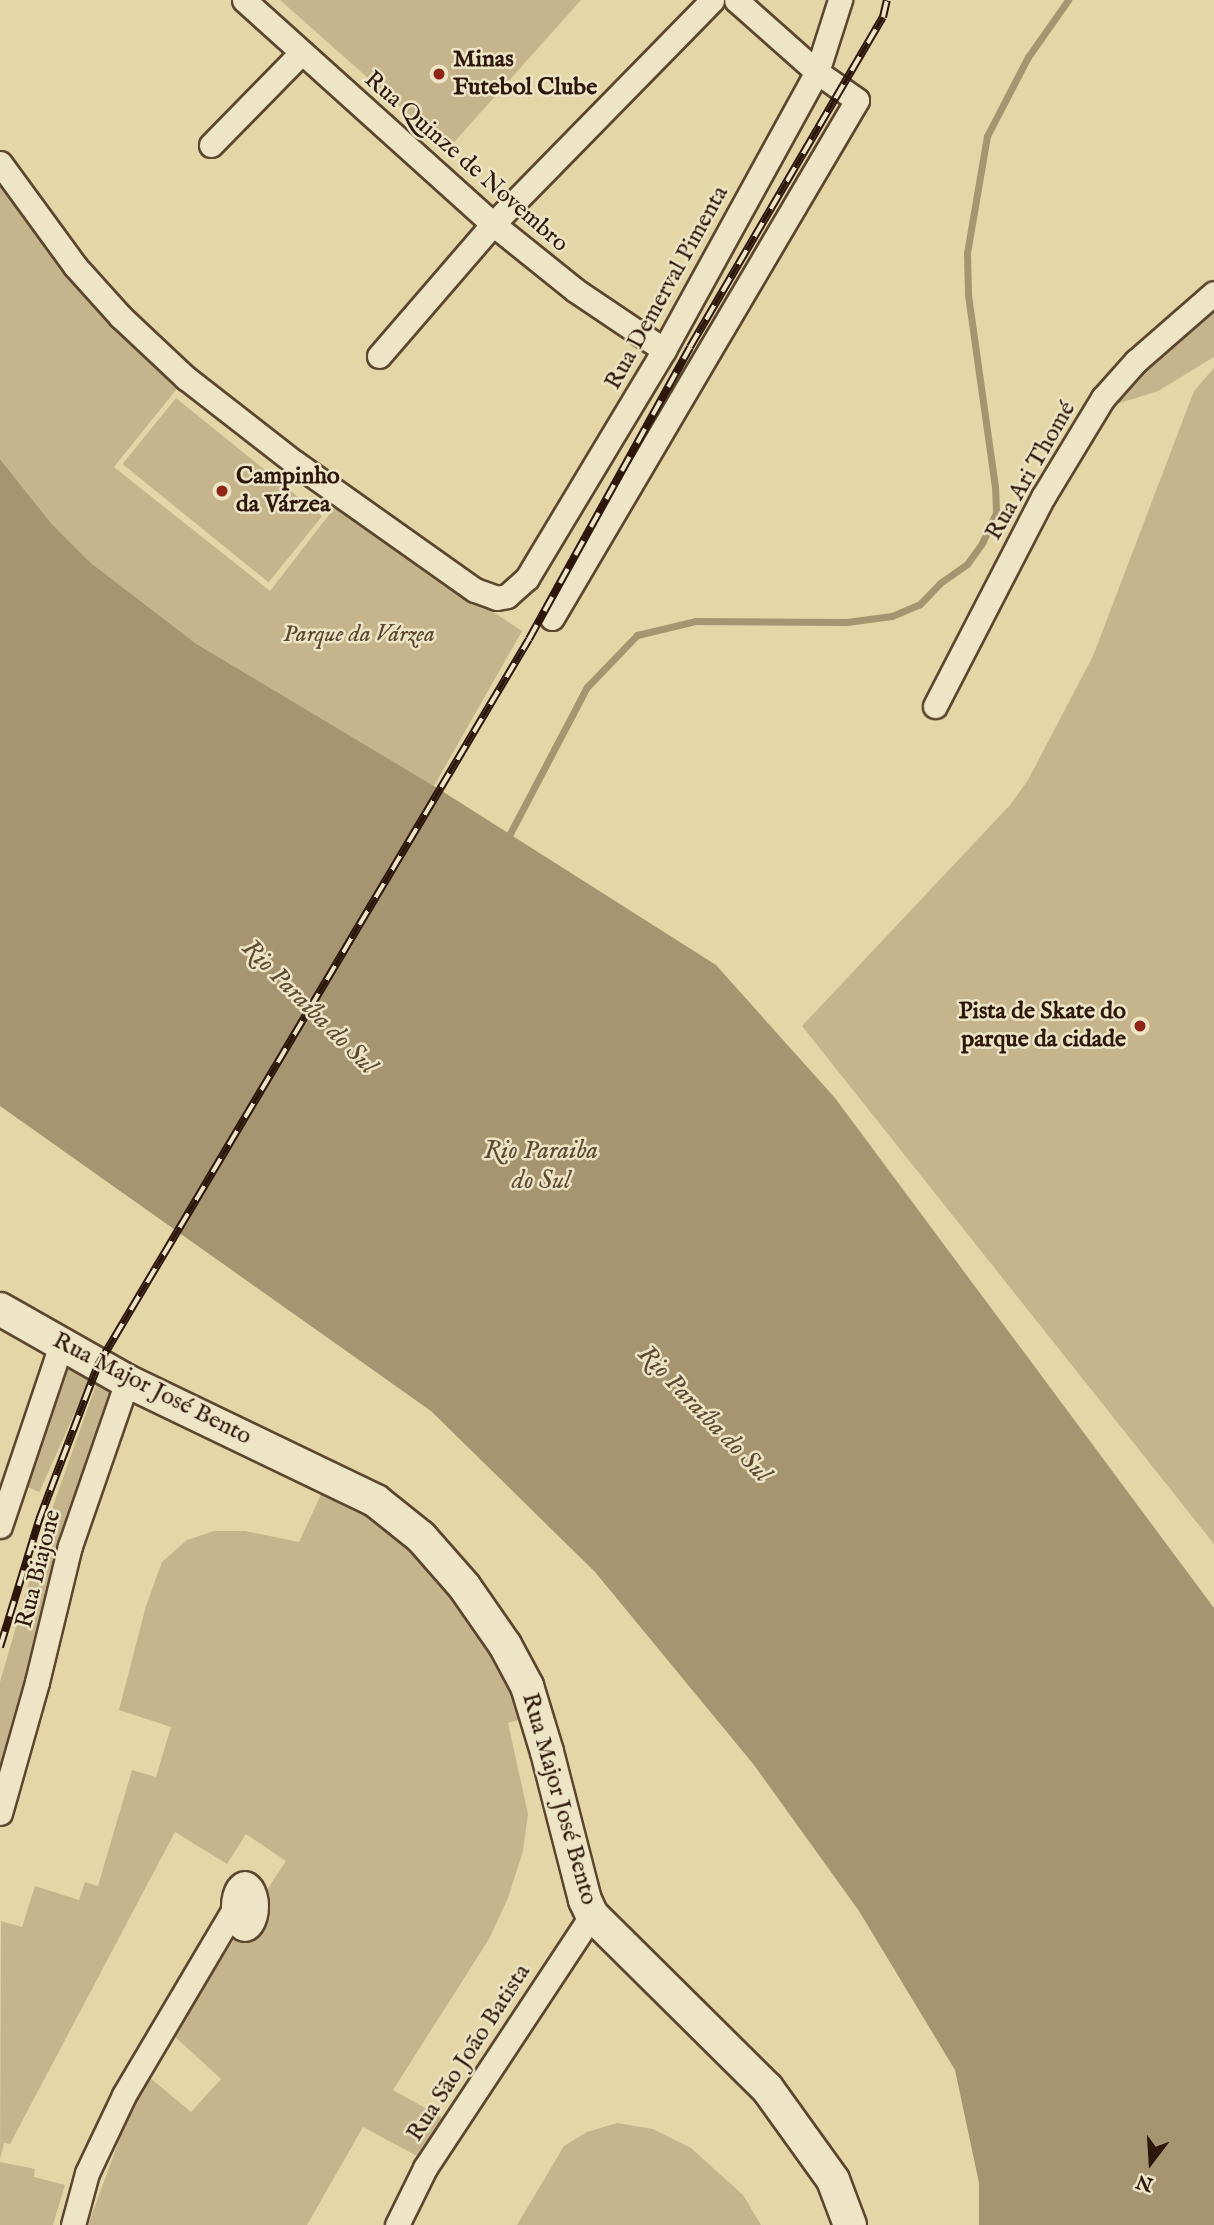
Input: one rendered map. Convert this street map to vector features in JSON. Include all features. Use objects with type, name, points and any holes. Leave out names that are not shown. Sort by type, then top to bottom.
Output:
[{"type":"street","name":"Rua Quinze de Novembro","points":[[244,0],[493,224],[575,290],[664,351]]},
{"type":"street","points":[[379,356],[493,224],[712,0]]},
{"type":"street","points":[[552,618],[857,100],[817,72],[736,0]]},
{"type":"street","name":"Rua Demerval Pimenta","points":[[0,163],[75,266],[121,317],[216,403],[475,590],[497,598],[516,590],[527,578],[664,351],[817,72],[840,0]]},
{"type":"street","points":[[211,145],[301,53]]},
{"type":"street","name":"Rua Ari Thomé","points":[[934,706],[1043,497],[1103,398],[1136,361],[1214,293]]},
{"type":"street","name":"Rua Major José Bento","points":[[0,1309],[127,1381],[376,1500],[400,1518],[449,1569],[505,1645],[527,1685],[585,1900],[592,1915],[766,2088],[833,2180],[850,2225]]},
{"type":"street","points":[[0,1526],[61,1345]]},
{"type":"street","name":"Rua Biajone","points":[[0,1814],[34,1696],[70,1546],[127,1381]]},
{"type":"street","points":[[73,2225],[87,2173],[124,2095],[238,1902]]},
{"type":"street","name":"Rua São João Batista","points":[[397,2225],[425,2168],[592,1915]]},
{"type":"green space","name":"Minas Futebol Clube","points":[[280,0],[581,0],[448,149]]},
{"type":"green space","name":"Parque da Várzea","points":[[0,171],[184,380],[114,467],[270,591],[335,507],[522,631],[434,786],[195,643],[142,606],[92,564],[51,523],[0,459]]},
{"type":"green space","points":[[1214,298],[1214,357],[1158,391],[1104,408]]},
{"type":"green space","points":[[1214,368],[1214,1544],[802,1026],[1010,805],[1028,780],[1093,656],[1194,391]]},
{"type":"green space","name":"Campinho da Várzea","points":[[176,398],[322,516],[269,582],[123,464]]},
{"type":"green space","points":[[70,1357],[95,1368],[39,1492],[15,1481]]},
{"type":"green space","points":[[97,1382],[111,1387],[56,1562],[0,1788],[0,1682],[42,1537]]},
{"type":"green space","points":[[324,1488],[391,1527],[485,1632],[525,1718],[508,1723],[528,1814],[523,1851],[508,1898],[489,1939],[393,2090],[443,2118],[419,2157],[363,2127],[307,2225],[88,2225],[131,2108],[149,2077],[191,2112],[221,2079],[172,2034],[286,1861],[246,1834],[227,1864],[175,1832],[10,2144],[4,2143],[0,2159],[1,1921],[22,1927],[35,1886],[79,1900],[85,1882],[98,1886],[132,1770],[156,1777],[171,1727],[119,1710],[146,1606],[162,1562],[187,1540],[214,1531],[245,1531],[299,1542]]},
{"type":"green space","points":[[617,2123],[653,2129],[691,2148],[743,2195],[761,2225],[517,2225],[564,2146],[587,2132]]},
{"type":"green space","points":[[0,2162],[35,2169],[34,2177],[65,2185],[53,2225],[0,2225]]},
{"type":"water","name":"Rio Paraiba do Sul","points":[[0,459],[51,523],[92,564],[195,643],[434,786],[716,965],[835,1098],[1214,1608],[1214,2225],[979,2225],[979,2183],[955,2070],[859,1911],[754,1765],[595,1572],[431,1411],[0,1106]]},
{"type":"waterway","points":[[505,843],[587,687],[637,635],[696,621],[847,622],[892,616],[920,604],[940,583],[967,564],[982,543],[996,513],[995,487],[968,294],[967,253],[987,136],[1028,57],[1068,0]]},
{"type":"railway","points":[[0,1647],[39,1520],[98,1365],[529,639],[690,347],[883,17],[887,0]]},
{"type":"place","name":"Minas Futebol Clube","points":[[439,74]]},
{"type":"place","name":"Campinho da Várzea","points":[[222,491]]},
{"type":"place","name":"Pista de Skate do parque da cidade","points":[[1140,1026]]},
{"type":"water label","name":"Rio Paraíba do Sul","points":[[309,1007]]},
{"type":"water label","name":"Rio Paraíba do Sul","points":[[704,1414]]}]
